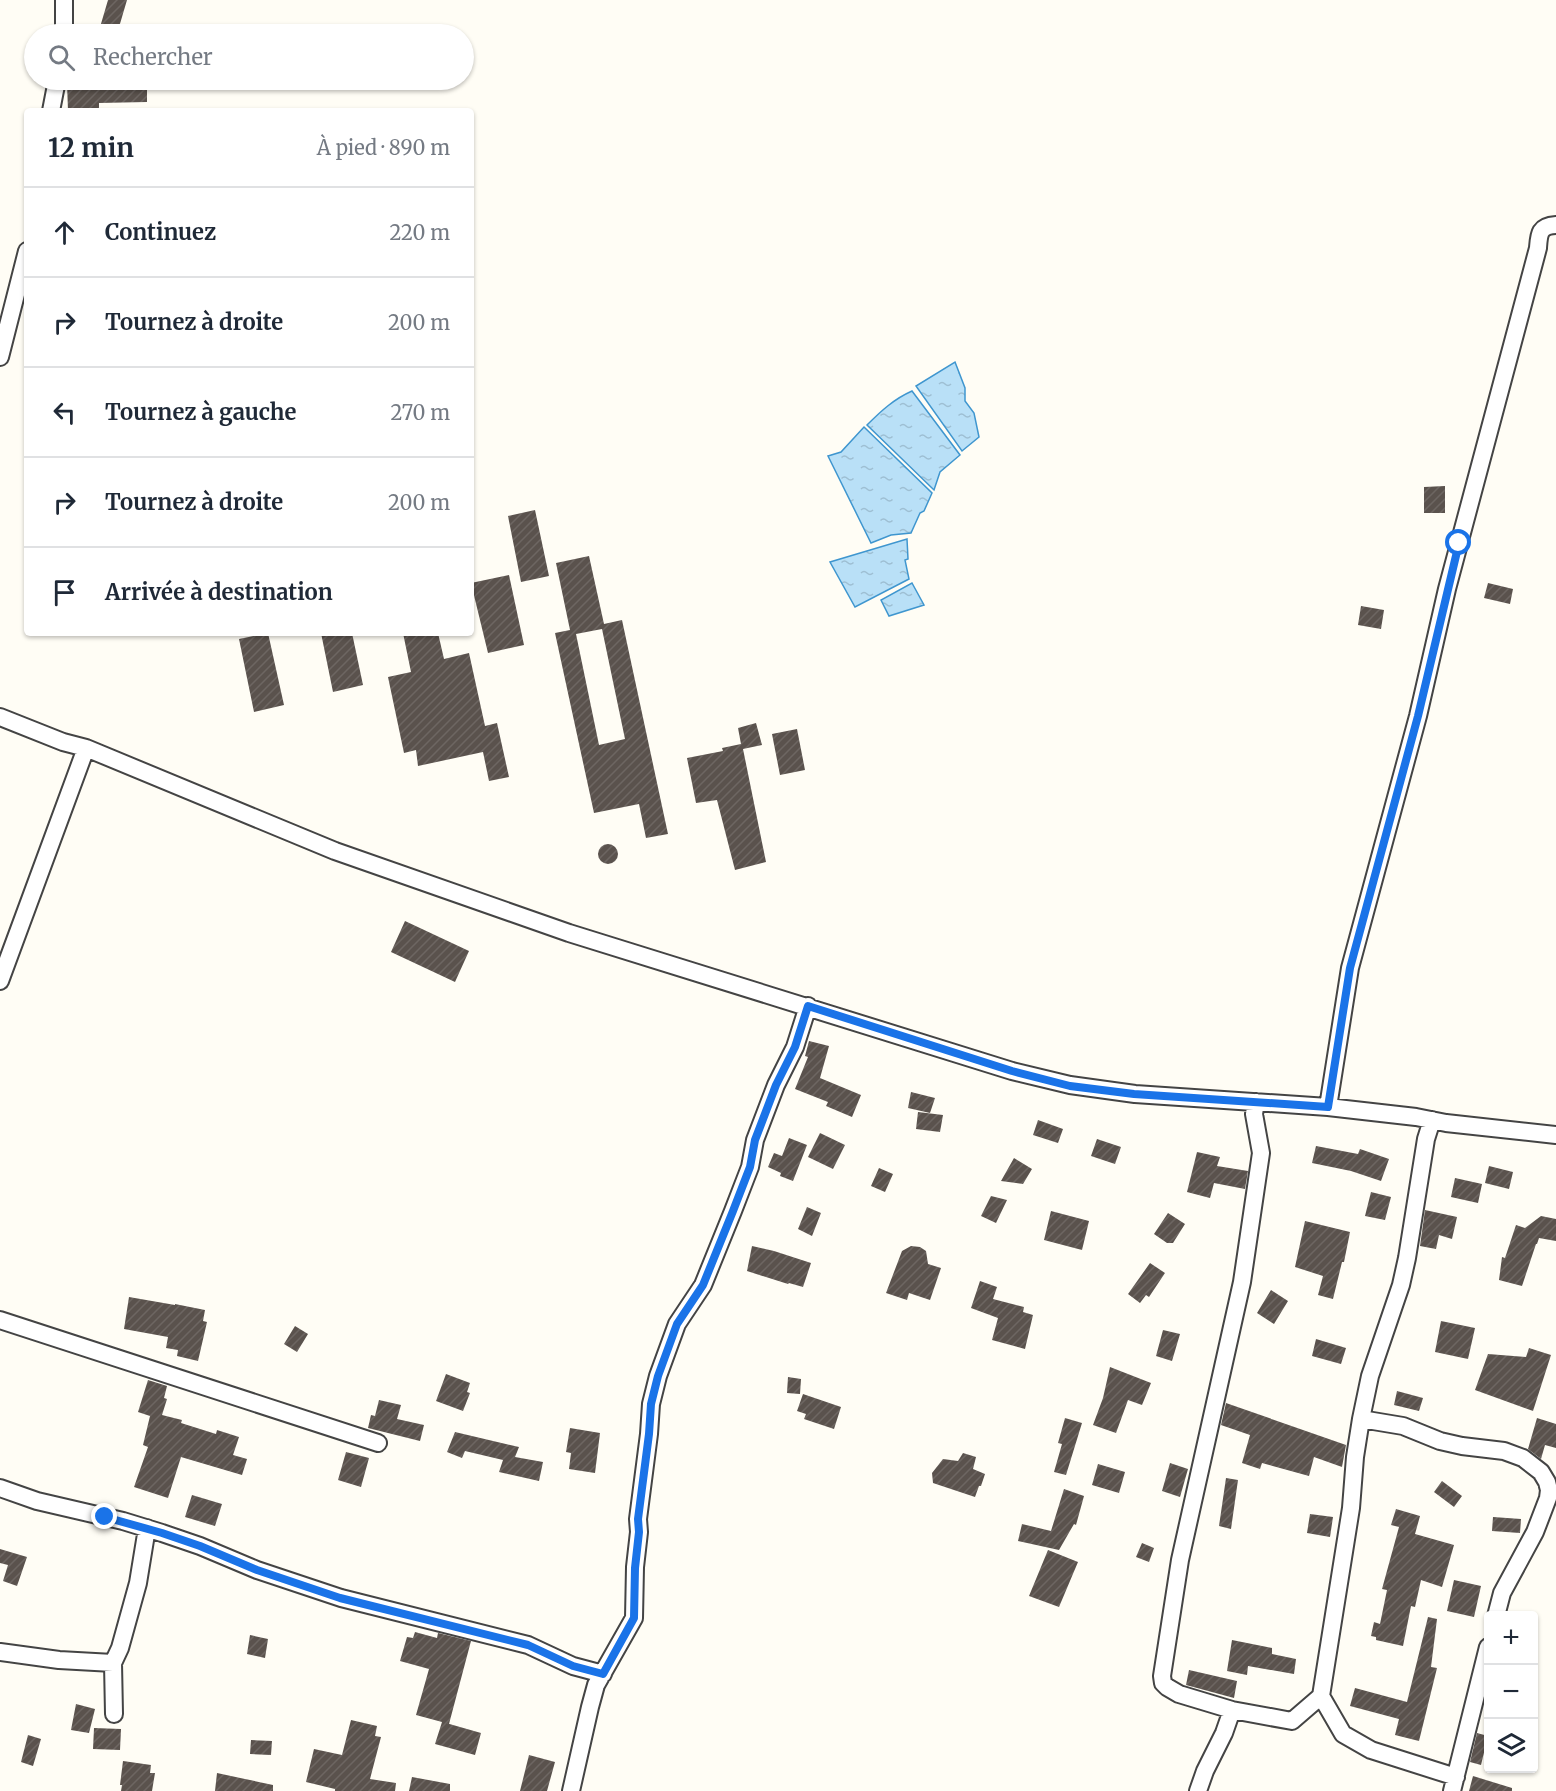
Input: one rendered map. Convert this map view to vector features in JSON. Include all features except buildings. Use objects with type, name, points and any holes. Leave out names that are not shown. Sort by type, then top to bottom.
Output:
[{"type":"street","points":[[64,0],[64,24]]},
{"type":"street","points":[[52,108],[55,90]]},
{"type":"street","points":[[1328,1107],[1350,968],[1418,716],[1447,589],[1538,248],[1539,234],[1555,222]]},
{"type":"street","points":[[0,357],[24,263]]},
{"type":"street","points":[[0,717],[86,748],[335,850],[569,933],[1012,1071],[1070,1086],[1134,1094],[1328,1107],[1556,1135]]},
{"type":"street","points":[[0,981],[86,748]]},
{"type":"street","points":[[571,1791],[596,1685],[634,1618],[638,1519],[651,1404],[658,1376],[677,1324],[703,1285],[733,1211],[750,1167],[758,1130],[776,1085],[795,1047],[808,1006]]},
{"type":"street","points":[[1256,1102],[1254,1114],[1261,1153],[1242,1282],[1180,1560],[1162,1676],[1163,1683],[1179,1694],[1232,1710],[1292,1721],[1321,1696],[1351,1508],[1361,1419],[1370,1376],[1401,1285],[1426,1139],[1432,1120]]},
{"type":"street","points":[[0,1320],[378,1443]]},
{"type":"street","points":[[1361,1419],[1403,1426],[1440,1441],[1462,1446],[1503,1451],[1523,1458],[1541,1472],[1549,1490],[1548,1498],[1535,1532],[1502,1593],[1497,1611]]},
{"type":"street","points":[[0,1488],[37,1501],[147,1528],[200,1546],[257,1570],[340,1598],[528,1645],[573,1666],[603,1674]]},
{"type":"street","points":[[114,1714],[113,1664],[120,1648],[138,1583],[147,1528]]},
{"type":"street","points":[[0,1652],[113,1664]]},
{"type":"street","points":[[1321,1696],[1344,1734],[1371,1750],[1454,1784],[1484,1663]]},
{"type":"street","points":[[1198,1791],[1232,1710]]},
{"type":"water","points":[[955,362],[965,388],[965,401],[974,413],[979,437],[962,451],[916,386]]},
{"type":"water","points":[[912,391],[960,455],[940,472],[934,490],[867,425],[888,406]]},
{"type":"water","points":[[864,427],[932,493],[911,533],[891,535],[871,543],[828,456],[841,452]]},
{"type":"water","points":[[907,539],[908,559],[905,560],[909,579],[855,607],[830,562]]},
{"type":"water","points":[[912,583],[924,605],[889,616],[881,600]]},
{"type":"route","points":[[105,1517],[200,1546],[257,1570],[340,1598],[528,1645],[573,1666],[603,1674],[634,1618],[638,1519],[651,1404],[658,1376],[677,1324],[703,1285],[733,1211],[750,1167],[755,1140],[776,1085],[795,1047],[808,1006],[1012,1071],[1070,1086],[1134,1094],[1328,1107],[1350,968],[1418,716],[1459,543]]}]
